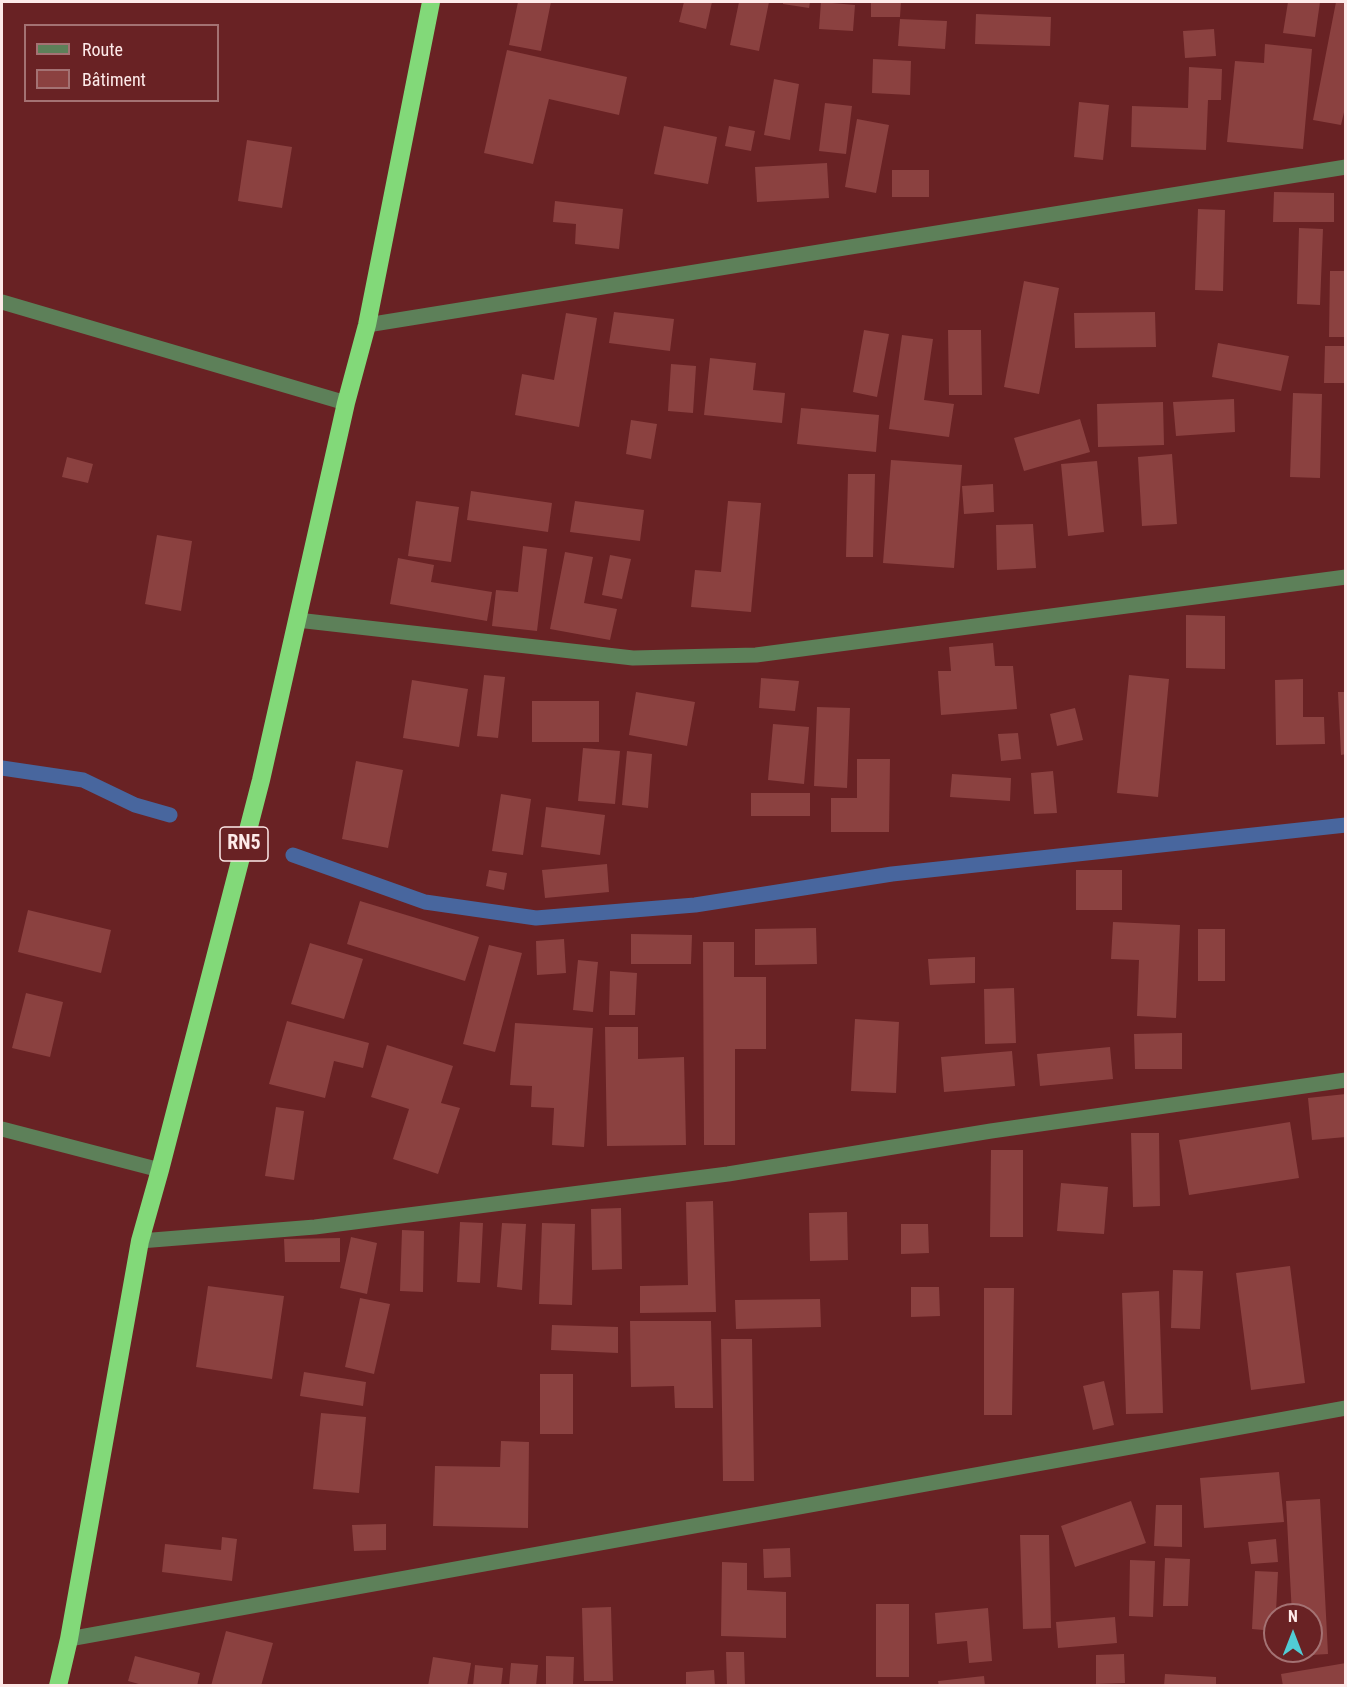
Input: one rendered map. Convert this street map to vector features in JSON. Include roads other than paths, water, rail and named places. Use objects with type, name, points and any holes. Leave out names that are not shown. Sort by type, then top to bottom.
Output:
[{"type":"highway","name":"RN5","points":[[58,1686],[69,1640],[140,1241],[261,780],[346,403],[367,325],[431,2]]},
{"type":"street","points":[[367,325],[1346,167]]},
{"type":"street","points":[[2,302],[346,403]]},
{"type":"street","points":[[297,620],[633,658],[756,655],[1346,577]]},
{"type":"street","points":[[140,1241],[315,1227],[728,1174],[1003,1129],[1346,1080]]},
{"type":"street","points":[[2,1129],[160,1170]]},
{"type":"street","points":[[69,1640],[1346,1408]]},
{"type":"waterway","points":[[2,768],[83,780],[135,805],[170,815]]},
{"type":"waterway","points":[[293,855],[425,902],[536,918],[695,905],[892,874],[1346,825]]}]
